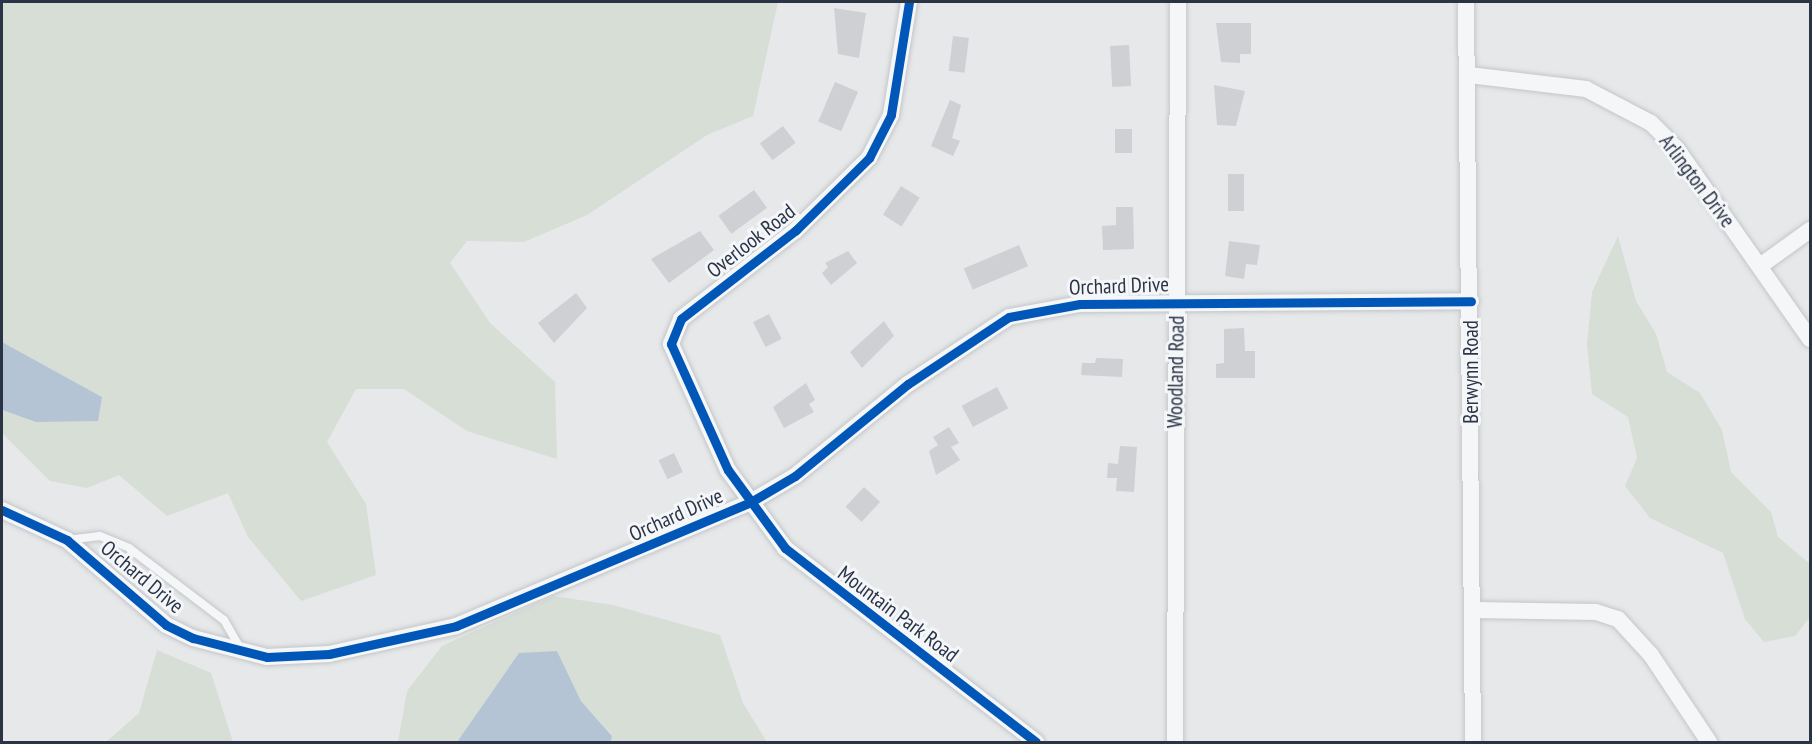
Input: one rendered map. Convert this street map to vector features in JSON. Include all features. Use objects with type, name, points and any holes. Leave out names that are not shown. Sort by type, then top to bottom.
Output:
[{"type":"street","name":"Overlook Road","points":[[749,503],[677,365],[671,344],[674,331],[681,319],[812,215],[869,158],[891,115],[909,2]]},
{"type":"street","name":"Woodland Road","points":[[1175,742],[1178,2]]},
{"type":"street","name":"Berwynn Road","points":[[1466,2],[1469,75],[1475,610],[1473,742]]},
{"type":"street","name":"Arlington Drive","points":[[1469,75],[1548,80],[1626,106],[1677,149],[1810,339]]},
{"type":"street","points":[[1760,266],[1810,230]]},
{"type":"street","name":"Orchard Drive","points":[[2,510],[67,540],[166,625],[244,653],[329,654],[439,631],[749,503],[795,476],[908,384],[1009,317],[1050,306],[1177,302],[1471,301]]},
{"type":"street","name":"Mountain Park Road","points":[[749,503],[785,548],[827,584],[1036,742]]},
{"type":"street","points":[[1475,610],[1596,612],[1618,619],[1651,656],[1709,742]]},
{"type":"lane","points":[[67,540],[100,536],[129,548],[224,620],[244,653]]},
{"type":"shaded area","points":[[2,2],[778,2],[753,116],[707,135],[587,215],[524,242],[467,241],[450,263],[490,323],[555,382],[557,459],[467,431],[404,389],[356,389],[327,442],[366,504],[376,575],[301,601],[248,537],[228,493],[167,516],[119,475],[87,488],[50,481],[2,433],[2,410],[36,422],[102,397],[2,342]]},
{"type":"shaded area","points":[[1618,236],[1636,301],[1656,334],[1667,372],[1700,393],[1722,430],[1731,472],[1771,512],[1778,537],[1810,564],[1810,617],[1795,636],[1764,642],[1745,619],[1723,553],[1650,518],[1625,486],[1637,458],[1628,417],[1592,394],[1587,344],[1592,292]]},
{"type":"shaded area","points":[[553,596],[613,605],[720,635],[743,703],[767,742],[611,742],[612,735],[581,701],[557,651],[519,654],[457,742],[398,742],[407,691],[442,646]]},
{"type":"shaded area","points":[[157,650],[211,673],[233,742],[106,742],[139,713]]},
{"type":"water","points":[[2,342],[102,397],[98,421],[36,422],[2,410]]},
{"type":"water","points":[[557,651],[581,701],[612,736],[611,742],[457,742],[519,653]]},
{"type":"building","points":[[834,8],[866,13],[859,58],[838,54]]},
{"type":"building","points":[[1216,23],[1251,23],[1251,54],[1240,54],[1240,63],[1221,62]]},
{"type":"building","points":[[953,36],[969,38],[965,73],[949,71]]},
{"type":"building","points":[[1129,45],[1131,86],[1112,87],[1110,46]]},
{"type":"building","points":[[835,82],[858,92],[841,131],[818,122]]},
{"type":"building","points":[[1214,85],[1245,91],[1236,126],[1217,125]]},
{"type":"building","points":[[950,100],[961,105],[952,138],[960,141],[953,156],[931,146]]},
{"type":"building","points":[[783,126],[796,143],[772,160],[760,143]]},
{"type":"building","points":[[1115,129],[1132,129],[1132,153],[1115,153]]},
{"type":"building","points":[[1228,174],[1244,174],[1244,211],[1228,211]]},
{"type":"building","points":[[901,186],[920,198],[902,226],[883,215]]},
{"type":"building","points":[[754,190],[767,208],[731,234],[718,216]]},
{"type":"building","points":[[1116,207],[1133,207],[1134,249],[1103,250],[1102,226],[1116,225]]},
{"type":"building","points":[[700,231],[714,250],[669,283],[651,259]]},
{"type":"building","points":[[1229,241],[1260,245],[1257,265],[1246,264],[1244,279],[1225,276]]},
{"type":"building","points":[[1019,245],[1028,266],[973,290],[964,268]]},
{"type":"building","points":[[848,251],[857,263],[831,285],[822,273],[828,267],[825,263]]},
{"type":"building","points":[[576,293],[587,308],[554,343],[538,323]]},
{"type":"building","points":[[769,314],[782,339],[766,347],[753,322]]},
{"type":"building","points":[[884,321],[894,336],[862,368],[850,352]]},
{"type":"building","points":[[1244,328],[1245,351],[1255,351],[1255,378],[1216,378],[1216,364],[1224,363],[1224,329]]},
{"type":"building","points":[[1096,358],[1123,359],[1122,377],[1081,375],[1082,363],[1095,363]]},
{"type":"building","points":[[806,383],[815,400],[809,404],[814,412],[784,428],[773,407]]},
{"type":"building","points":[[997,387],[1008,408],[973,427],[962,406]]},
{"type":"building","points":[[949,427],[959,443],[951,447],[960,460],[936,475],[929,451],[938,445],[933,437]]},
{"type":"building","points":[[1120,446],[1137,447],[1134,492],[1116,491],[1117,478],[1107,478],[1108,463],[1118,464]]},
{"type":"building","points":[[674,453],[683,472],[667,479],[659,460]]},
{"type":"building","points":[[864,487],[880,502],[862,522],[846,507]]},
{"type":"cycle path","points":[[909,2],[891,115],[869,158],[796,230],[681,319],[671,344],[728,470],[785,548],[1036,742]]},
{"type":"cycle path","points":[[2,510],[67,540],[166,625],[193,638],[267,657],[329,654],[456,626],[749,503],[795,476],[908,384],[1009,317],[1080,304],[1471,301]]}]
